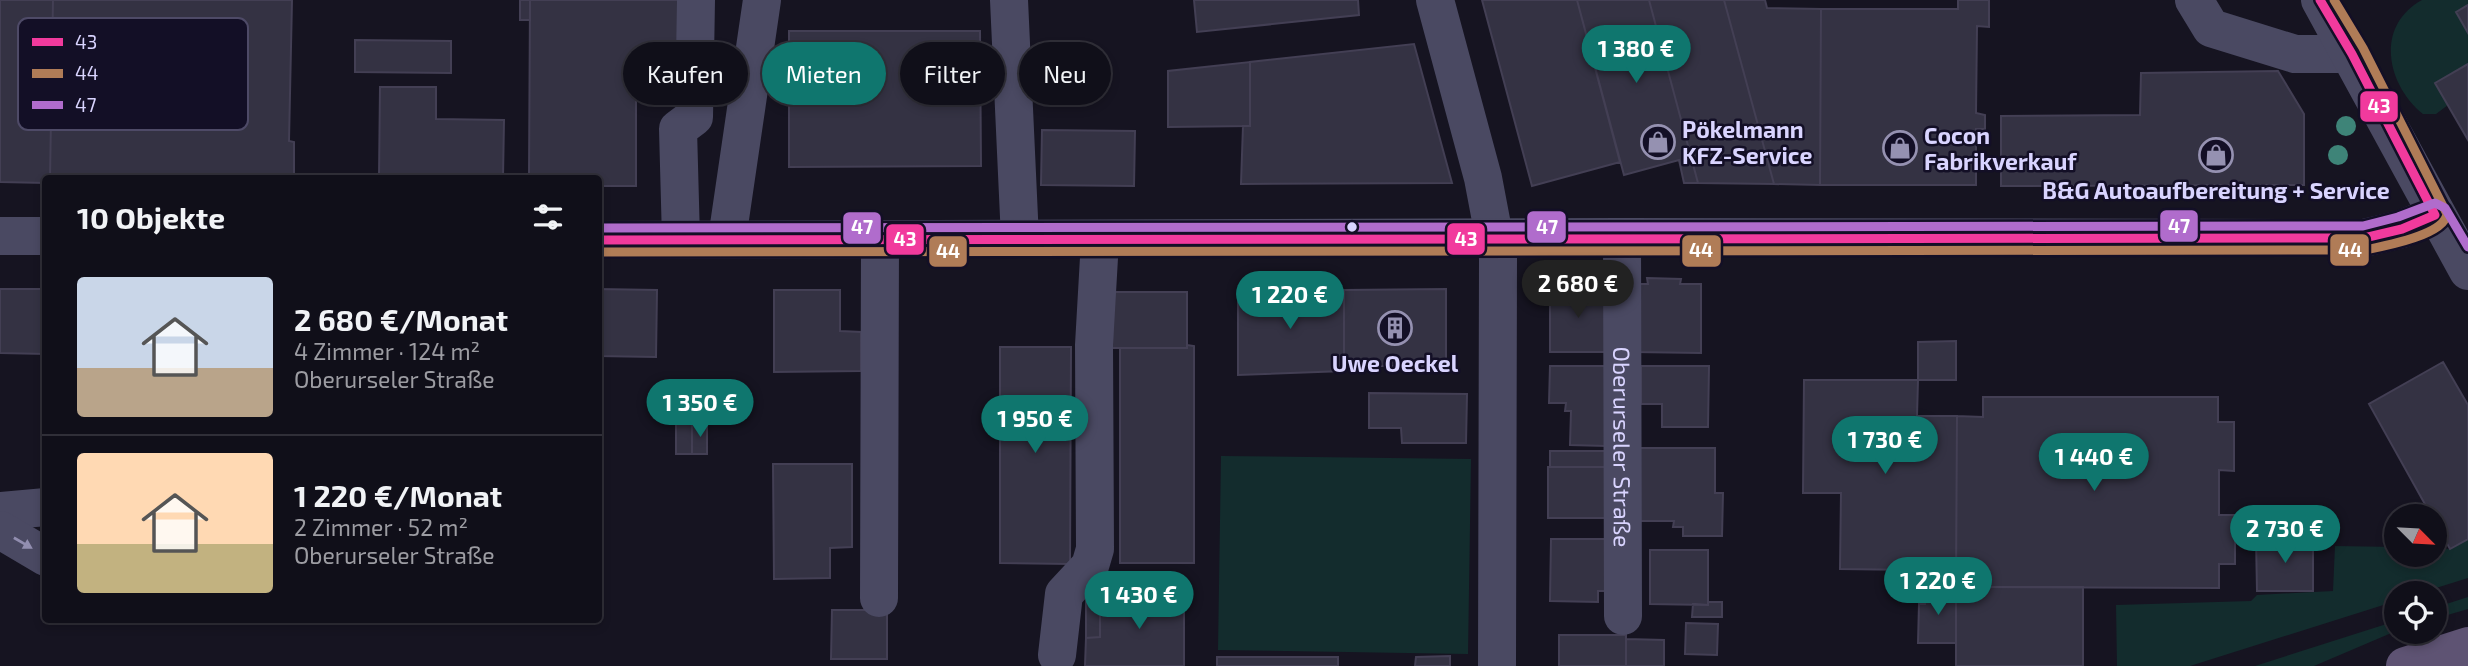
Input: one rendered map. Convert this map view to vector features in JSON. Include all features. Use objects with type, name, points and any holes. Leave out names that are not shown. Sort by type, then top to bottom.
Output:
[{"type":"main road","points":[[2405,666],[2468,646]]},
{"type":"street","points":[[681,239],[678,129],[694,117],[696,0]]},
{"type":"street","points":[[727,239],[762,0]]},
{"type":"street","points":[[1009,0],[1020,239]]},
{"type":"street","points":[[1435,0],[1483,178],[1498,257],[1497,666]]},
{"type":"street","points":[[2194,0],[2211,28],[2295,54],[2352,54]]},
{"type":"street","points":[[2334,5],[2352,54],[2435,215],[2468,271]]},
{"type":"street","points":[[602,240],[2364,238],[2402,229],[2435,215]]},
{"type":"street","points":[[0,236],[42,236]]},
{"type":"street","name":"Oberurseler Straße","points":[[1622,237],[1622,617]]},
{"type":"street","points":[[879,598],[880,239]]},
{"type":"street","points":[[1057,655],[1064,594],[1090,566],[1095,549],[1094,345],[1100,240]]},
{"type":"street","points":[[0,511],[42,507]]},
{"type":"street","points":[[0,530],[42,555]]},
{"type":"green space","points":[[2422,0],[2468,0],[2468,5],[2456,12],[2468,33],[2468,64],[2448,105],[2436,114],[2423,114],[2410,102],[2394,72],[2391,56],[2397,25],[2407,11]]},
{"type":"green space","points":[[1221,456],[1471,459],[1468,654],[1218,650]]},
{"type":"green space","points":[[2468,539],[2468,578],[2447,585],[2447,581],[2384,581],[2384,605],[2190,666],[2117,666],[2116,605],[2251,601],[2257,595],[2333,591],[2335,546],[2384,547],[2384,567],[2447,567],[2447,549]]},
{"type":"green space","points":[[2468,597],[2468,609],[2447,615],[2447,604]]},
{"type":"green space","points":[[2384,625],[2384,636],[2314,666],[2255,666]]},
{"type":"building","points":[[0,0],[53,0],[53,18],[18,18],[18,130],[51,130],[50,175],[42,175],[42,183],[0,182]]},
{"type":"building","points":[[53,0],[292,0],[289,141],[294,142],[294,175],[50,175],[51,130],[248,130],[248,18],[53,18]]},
{"type":"building","points":[[520,0],[530,0],[530,20],[520,20]]},
{"type":"building","points":[[530,0],[680,0],[680,42],[623,42],[623,105],[636,105],[636,186],[602,186],[602,175],[529,175]]},
{"type":"building","points":[[1194,0],[1358,0],[1359,15],[1197,32]]},
{"type":"building","points":[[1482,0],[1577,0],[1620,162],[1532,186]]},
{"type":"building","points":[[1577,0],[1649,0],[1698,183],[1684,183],[1679,160],[1624,175]]},
{"type":"building","points":[[1649,0],[1724,0],[1774,184],[1698,183]]},
{"type":"building","points":[[1724,0],[1765,0],[1767,8],[1821,9],[1820,185],[1774,184]]},
{"type":"building","points":[[1958,0],[1989,0],[1989,27],[1977,26],[1976,113],[1985,115],[1985,129],[1976,129],[1976,185],[1820,185],[1821,9],[1958,9]]},
{"type":"building","points":[[2468,5],[2468,33],[2456,12]]},
{"type":"building","points":[[789,31],[980,31],[980,42],[900,42],[900,105],[981,105],[981,166],[789,167],[789,105],[886,105],[886,42],[789,42]]},
{"type":"building","points":[[355,40],[451,41],[451,73],[355,72]]},
{"type":"building","points":[[1414,44],[1452,183],[1241,184],[1243,126],[1250,126],[1250,62]]},
{"type":"building","points":[[1250,62],[1250,126],[1168,127],[1168,71]]},
{"type":"building","points":[[2468,64],[2468,140],[2435,83]]},
{"type":"building","points":[[2278,71],[2304,114],[2304,185],[2001,186],[2001,116],[2140,115],[2141,73]]},
{"type":"building","points":[[380,87],[436,87],[436,119],[504,120],[503,175],[379,175]]},
{"type":"building","points":[[1042,130],[1135,131],[1134,186],[1041,185]]},
{"type":"building","points":[[1647,278],[1681,279],[1680,284],[1701,284],[1701,353],[1634,352],[1634,284],[1648,284]]},
{"type":"building","points":[[0,289],[42,289],[42,354],[0,353]]},
{"type":"building","points":[[602,289],[657,290],[656,357],[602,356]]},
{"type":"building","points":[[1238,289],[1344,290],[1344,371],[1238,375]]},
{"type":"building","name":"Uwe Oeckel","points":[[1446,289],[1446,366],[1344,366],[1344,290]]},
{"type":"building","points":[[1550,289],[1606,289],[1605,352],[1550,352]]},
{"type":"building","points":[[774,290],[840,290],[840,331],[861,332],[861,371],[774,372]]},
{"type":"building","points":[[1113,292],[1187,292],[1187,348],[1112,348]]},
{"type":"building","points":[[1956,341],[1956,380],[1918,380],[1918,342]]},
{"type":"building","points":[[1187,345],[1194,346],[1194,563],[1120,563],[1120,348],[1187,348]]},
{"type":"building","points":[[1000,347],[1071,347],[1070,564],[1000,563]]},
{"type":"building","points":[[2443,362],[2468,405],[2468,539],[2450,549],[2447,544],[2447,504],[2425,504],[2369,404]]},
{"type":"building","points":[[1550,366],[1606,366],[1606,446],[1570,445],[1571,411],[1565,411],[1566,403],[1549,403]]},
{"type":"building","points":[[1641,366],[1709,366],[1708,427],[1662,427],[1662,404],[1641,404]]},
{"type":"building","points":[[1804,380],[1918,380],[1917,416],[1957,416],[1956,589],[1916,589],[1916,570],[1840,569],[1841,493],[1803,493]]},
{"type":"building","points":[[691,393],[706,393],[707,423],[692,423]]},
{"type":"building","points":[[691,393],[692,423],[676,423],[675,394]]},
{"type":"building","points":[[706,393],[722,393],[722,423],[707,423]]},
{"type":"building","points":[[722,393],[737,393],[737,423],[722,423]]},
{"type":"building","points":[[1369,393],[1467,394],[1466,443],[1402,443],[1401,428],[1369,428]]},
{"type":"building","points":[[1983,397],[2218,397],[2218,422],[2234,422],[2234,471],[2219,470],[2219,515],[2235,515],[2235,564],[2219,564],[2219,588],[1982,587],[1983,574],[1956,574],[1957,416],[1983,417]]},
{"type":"building","points":[[676,423],[692,423],[692,454],[676,454]]},
{"type":"building","points":[[692,423],[707,423],[707,454],[692,454]]},
{"type":"building","points":[[1636,448],[1715,448],[1715,493],[1723,493],[1722,536],[1683,536],[1683,527],[1673,527],[1674,521],[1640,521]]},
{"type":"building","points":[[1550,451],[1605,451],[1605,467],[1550,467]]},
{"type":"building","points":[[773,464],[852,464],[852,547],[830,548],[830,578],[774,579]]},
{"type":"building","points":[[1548,467],[1607,467],[1607,518],[1548,518]]},
{"type":"building","points":[[1551,539],[1608,539],[1608,591],[1598,591],[1598,602],[1550,601]]},
{"type":"building","points":[[2256,539],[2313,539],[2313,591],[2257,591]]},
{"type":"building","points":[[1650,550],[1708,550],[1708,605],[1650,604]]},
{"type":"building","points":[[1956,574],[1983,574],[1982,587],[2083,587],[2083,666],[1956,666]]},
{"type":"building","points":[[1925,589],[1956,589],[1956,643],[1918,643],[1919,604],[1925,604]]},
{"type":"building","points":[[1100,593],[1184,594],[1184,666],[1085,666],[1086,638],[1100,637]]},
{"type":"building","points":[[1100,599],[1100,637],[1086,638],[1086,600]]},
{"type":"building","points":[[1708,602],[1722,602],[1722,617],[1692,617],[1693,604],[1708,605]]},
{"type":"building","points":[[832,610],[887,610],[887,659],[831,659]]},
{"type":"building","points":[[1686,623],[1718,624],[1717,655],[1685,654]]},
{"type":"building","points":[[1559,635],[1626,635],[1626,666],[1559,666]]},
{"type":"building","points":[[1626,639],[1664,640],[1664,666],[1626,666]]},
{"type":"building","points":[[1450,656],[1450,666],[1415,666],[1416,657]]},
{"type":"building","points":[[1217,657],[1338,657],[1338,666],[1217,666]]},
{"type":"transit line","name":"43","points":[[2320,0],[2352,54],[2435,215]]},
{"type":"transit line","name":"44","points":[[602,252],[2365,250],[2425,234],[2436,228],[2447,214],[2363,48],[2334,0]]},
{"type":"transit line","name":"47","points":[[602,228],[2363,226],[2435,203],[2445,208],[2468,247]]},
{"type":"transit line","name":"43","points":[[602,240],[2364,238],[2402,229],[2435,215]]},
{"type":"place","name":"Pökelmann KFZ-Service","points":[[1658,142]]},
{"type":"place","name":"Cocon Fabrikverkauf","points":[[1900,148]]},
{"type":"place","name":"B&G Autoaufbereitung + Service","points":[[2216,155]]},
{"type":"place","name":"Uwe Oeckel","points":[[1395,328]]}]
